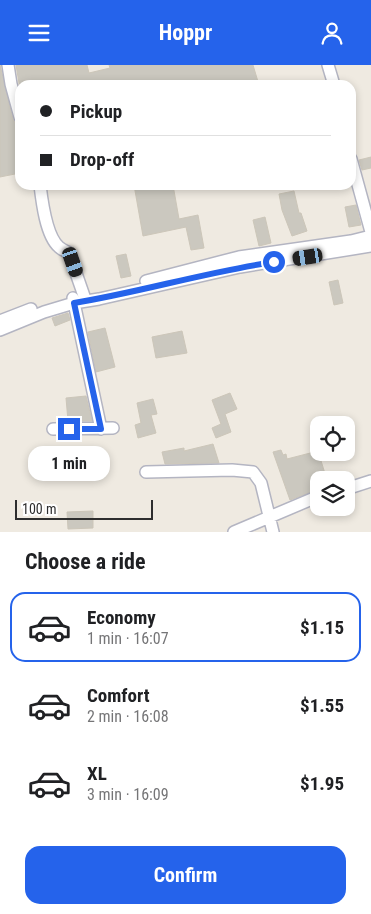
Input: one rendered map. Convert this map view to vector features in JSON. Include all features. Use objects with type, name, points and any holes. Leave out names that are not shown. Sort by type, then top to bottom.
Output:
[{"type":"street","points":[[8,65],[15,99]]},
{"type":"street","points":[[328,65],[332,80]]},
{"type":"street","points":[[356,177],[371,232]]},
{"type":"street","points":[[41,190],[49,230],[56,245],[69,253],[101,429]]},
{"type":"street","points":[[0,321],[45,304],[77,299],[239,257],[352,241],[371,236]]},
{"type":"street","points":[[0,330],[77,299],[99,299],[240,267],[371,246]]},
{"type":"street","points":[[52,429],[113,428]]},
{"type":"street","points":[[146,472],[232,470],[252,472],[261,483],[268,516],[274,531]]},
{"type":"street","points":[[355,486],[371,481]]},
{"type":"street","points":[[234,531],[310,500]]},
{"type":"building","points":[[0,65],[15,123],[15,174],[0,177]]},
{"type":"building","points":[[16,65],[87,65],[89,73],[110,68],[109,65],[253,65],[258,80],[18,80]]},
{"type":"building","points":[[371,157],[371,168],[362,170],[359,160]]},
{"type":"building","points":[[135,190],[174,190],[179,219],[198,215],[204,248],[191,250],[186,227],[143,236]]},
{"type":"building","points":[[294,191],[299,213],[301,213],[307,231],[292,236],[282,210],[279,194]]},
{"type":"building","points":[[356,205],[361,225],[349,227],[345,207]]},
{"type":"building","points":[[265,217],[271,243],[259,246],[253,220]]},
{"type":"building","points":[[126,254],[131,276],[121,278],[116,256]]},
{"type":"building","points":[[338,280],[343,303],[334,305],[329,282]]},
{"type":"building","points":[[68,313],[70,320],[55,326],[52,318]]},
{"type":"building","points":[[105,328],[115,367],[96,372],[88,332]]},
{"type":"building","points":[[182,331],[187,353],[156,358],[152,337]]},
{"type":"building","points":[[230,393],[237,409],[225,414],[231,432],[216,438],[212,428],[221,424],[212,400]]},
{"type":"building","points":[[86,396],[92,421],[68,421],[66,398]]},
{"type":"building","points":[[153,399],[157,414],[151,415],[156,433],[138,438],[135,425],[141,423],[137,403]]},
{"type":"building","points":[[213,444],[219,463],[165,464],[162,452],[184,448],[184,451]]},
{"type":"building","points":[[281,450],[283,455],[286,454],[287,459],[310,453],[310,461],[321,461],[324,471],[310,471],[310,492],[290,500],[273,452]]},
{"type":"building","points":[[93,511],[93,528],[68,529],[67,512]]},
{"type":"route","points":[[69,429],[101,429],[74,303],[240,267],[274,262]]}]
